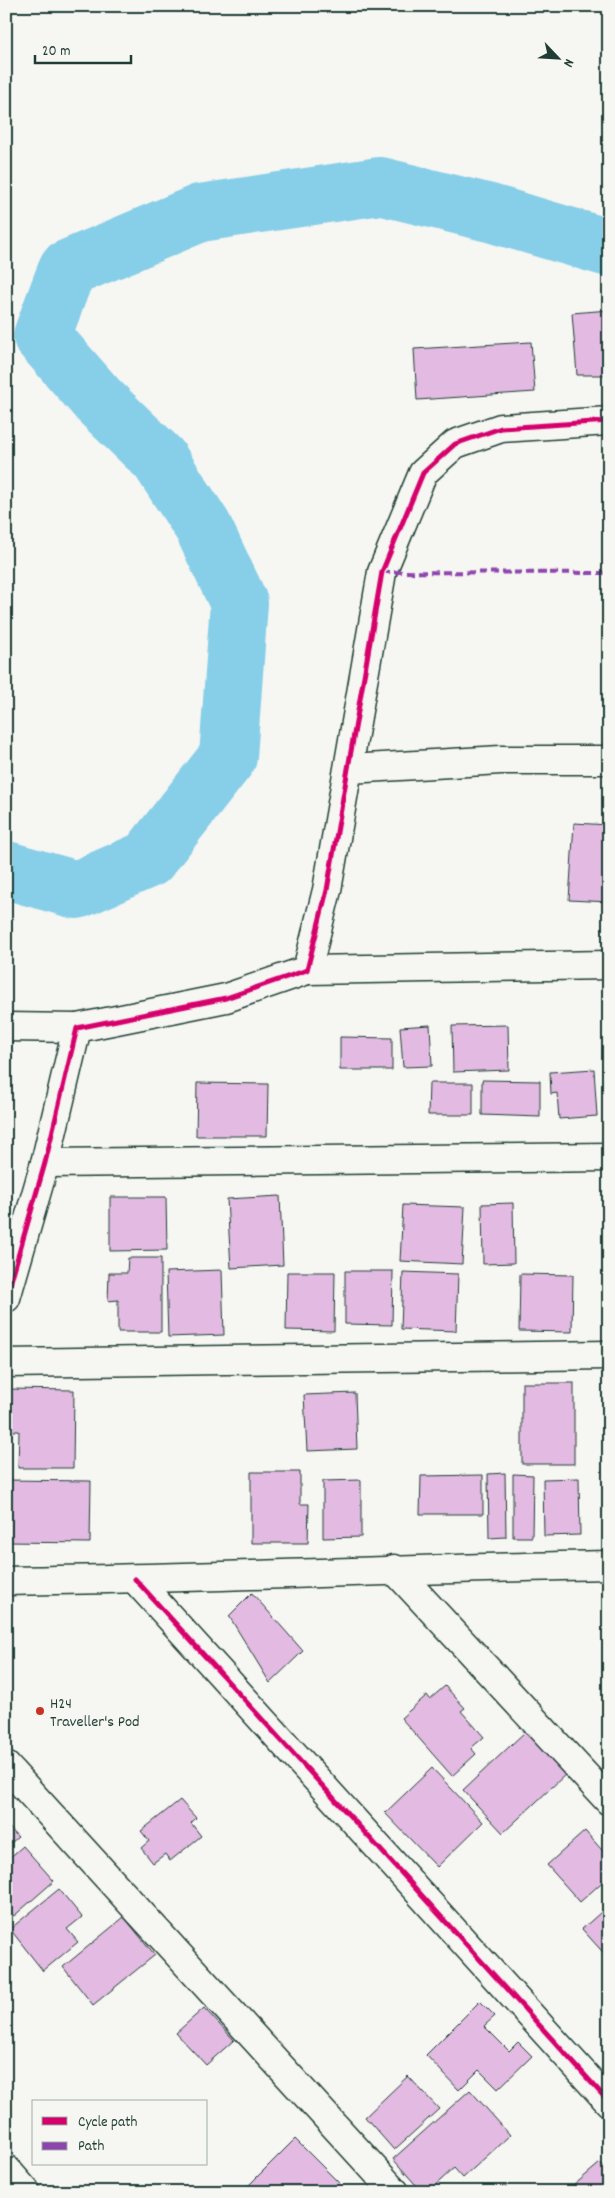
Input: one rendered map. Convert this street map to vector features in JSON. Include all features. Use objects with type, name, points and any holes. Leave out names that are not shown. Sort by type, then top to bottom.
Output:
[{"type":"street","points":[[307,970],[327,890],[382,572],[424,473],[456,444],[501,428],[609,421]]},
{"type":"street","points":[[349,769],[501,760],[609,760]]},
{"type":"street","points":[[6,1027],[76,1028],[226,998],[307,970],[609,965]]},
{"type":"street","points":[[6,1298],[45,1163],[76,1028]]},
{"type":"street","points":[[45,1163],[609,1157]]},
{"type":"street","points":[[6,1363],[609,1355]]},
{"type":"street","points":[[6,1581],[135,1579],[394,1569],[609,1565]]},
{"type":"street","points":[[394,1569],[609,1802]]},
{"type":"street","points":[[135,1579],[609,2102]]},
{"type":"street","points":[[6,1766],[395,2192]]},
{"type":"street","points":[[6,2168],[26,2192]]},
{"type":"building","points":[[609,310],[609,375],[577,375],[572,313]]},
{"type":"building","points":[[531,342],[535,392],[417,400],[414,349]]},
{"type":"building","points":[[574,823],[609,825],[609,902],[569,900]]},
{"type":"building","points":[[430,1025],[432,1066],[403,1067],[400,1027]]},
{"type":"building","points":[[508,1025],[509,1070],[453,1072],[452,1026]]},
{"type":"building","points":[[340,1037],[392,1038],[392,1070],[340,1070]]},
{"type":"building","points":[[594,1069],[597,1116],[559,1119],[557,1093],[551,1094],[550,1072]]},
{"type":"building","points":[[482,1080],[540,1081],[540,1117],[482,1115]]},
{"type":"building","points":[[197,1083],[268,1084],[267,1136],[196,1136]]},
{"type":"building","points":[[429,1083],[473,1083],[473,1115],[428,1115]]},
{"type":"building","points":[[280,1196],[283,1265],[231,1268],[227,1199]]},
{"type":"building","points":[[110,1197],[166,1197],[167,1250],[110,1251]]},
{"type":"building","points":[[513,1203],[514,1263],[483,1264],[482,1204]]},
{"type":"building","points":[[403,1205],[465,1207],[462,1264],[400,1261]]},
{"type":"building","points":[[128,1258],[161,1258],[161,1332],[118,1332],[118,1300],[108,1301],[109,1273],[127,1273]]},
{"type":"building","points":[[222,1270],[224,1335],[168,1337],[166,1272]]},
{"type":"building","points":[[345,1271],[393,1271],[392,1325],[345,1324]]},
{"type":"building","points":[[287,1272],[335,1272],[334,1331],[286,1330]]},
{"type":"building","points":[[403,1272],[458,1274],[456,1331],[401,1329]]},
{"type":"building","points":[[520,1274],[573,1275],[572,1332],[519,1331]]},
{"type":"building","points":[[522,1383],[574,1383],[574,1464],[522,1464]]},
{"type":"building","points":[[6,1389],[74,1390],[73,1468],[18,1468],[19,1431],[6,1431]]},
{"type":"building","points":[[355,1393],[357,1449],[307,1451],[304,1395]]},
{"type":"building","points":[[251,1472],[300,1472],[300,1504],[309,1504],[308,1543],[251,1543]]},
{"type":"building","points":[[505,1473],[506,1537],[489,1538],[488,1474]]},
{"type":"building","points":[[513,1474],[533,1475],[532,1537],[513,1537]]},
{"type":"building","points":[[483,1475],[483,1514],[420,1514],[421,1476]]},
{"type":"building","points":[[579,1478],[580,1535],[544,1536],[543,1479]]},
{"type":"building","points":[[6,1480],[91,1481],[90,1543],[6,1542]]},
{"type":"building","points":[[361,1480],[361,1537],[323,1538],[323,1481]]},
{"type":"building","points":[[609,1489],[609,1547],[605,1547],[604,1490]]},
{"type":"building","points":[[252,1593],[303,1651],[270,1683],[229,1616]]},
{"type":"building","points":[[445,1686],[465,1708],[461,1711],[484,1737],[471,1748],[476,1754],[452,1776],[401,1718],[427,1695],[430,1699]]},
{"type":"building","points":[[526,1731],[566,1774],[503,1833],[463,1790]]},
{"type":"building","points":[[432,1768],[483,1822],[437,1867],[385,1813]]},
{"type":"building","points":[[180,1800],[196,1818],[191,1823],[201,1836],[170,1861],[165,1854],[153,1863],[141,1848],[149,1841],[141,1831]]},
{"type":"building","points":[[6,1824],[18,1837],[6,1847]]},
{"type":"building","points":[[585,1831],[609,1858],[609,1876],[580,1902],[547,1865]]},
{"type":"building","points":[[23,1846],[54,1881],[14,1916],[6,1907],[6,1861]]},
{"type":"building","points":[[59,1889],[82,1917],[67,1929],[78,1942],[43,1971],[10,1929]]},
{"type":"building","points":[[609,1905],[609,1959],[582,1929]]},
{"type":"building","points":[[124,1917],[155,1955],[93,2005],[63,1967]]},
{"type":"building","points":[[480,2001],[495,2016],[484,2026],[509,2051],[518,2042],[532,2056],[498,2089],[479,2070],[459,2090],[426,2055]]},
{"type":"building","points":[[204,2008],[234,2040],[206,2065],[176,2033]]},
{"type":"building","points":[[408,2076],[439,2109],[394,2150],[365,2117]]},
{"type":"building","points":[[470,2090],[510,2135],[463,2178],[454,2168],[428,2192],[422,2192],[393,2159]]},
{"type":"building","points":[[295,2139],[343,2187],[337,2192],[251,2192],[247,2187]]},
{"type":"building","points":[[600,2163],[609,2173],[609,2192],[566,2192]]},
{"type":"building","points":[[504,2185],[510,2192],[497,2192]]},
{"type":"waterway","points":[[6,870],[77,890],[148,859],[228,757],[239,603],[203,527],[159,459],[99,401],[42,336],[67,269],[200,213],[380,186],[490,213],[609,248]]},
{"type":"marked path","points":[[382,572],[609,573]]},
{"type":"cycle path","points":[[6,1298],[45,1163],[77,1028],[226,998],[307,970],[327,890],[382,572],[423,473],[455,444],[501,428],[609,421]]},
{"type":"cycle path","points":[[135,1579],[609,2102]]},
{"type":"place","name":"H24 Traveller's Pod","points":[[40,1711]]}]
